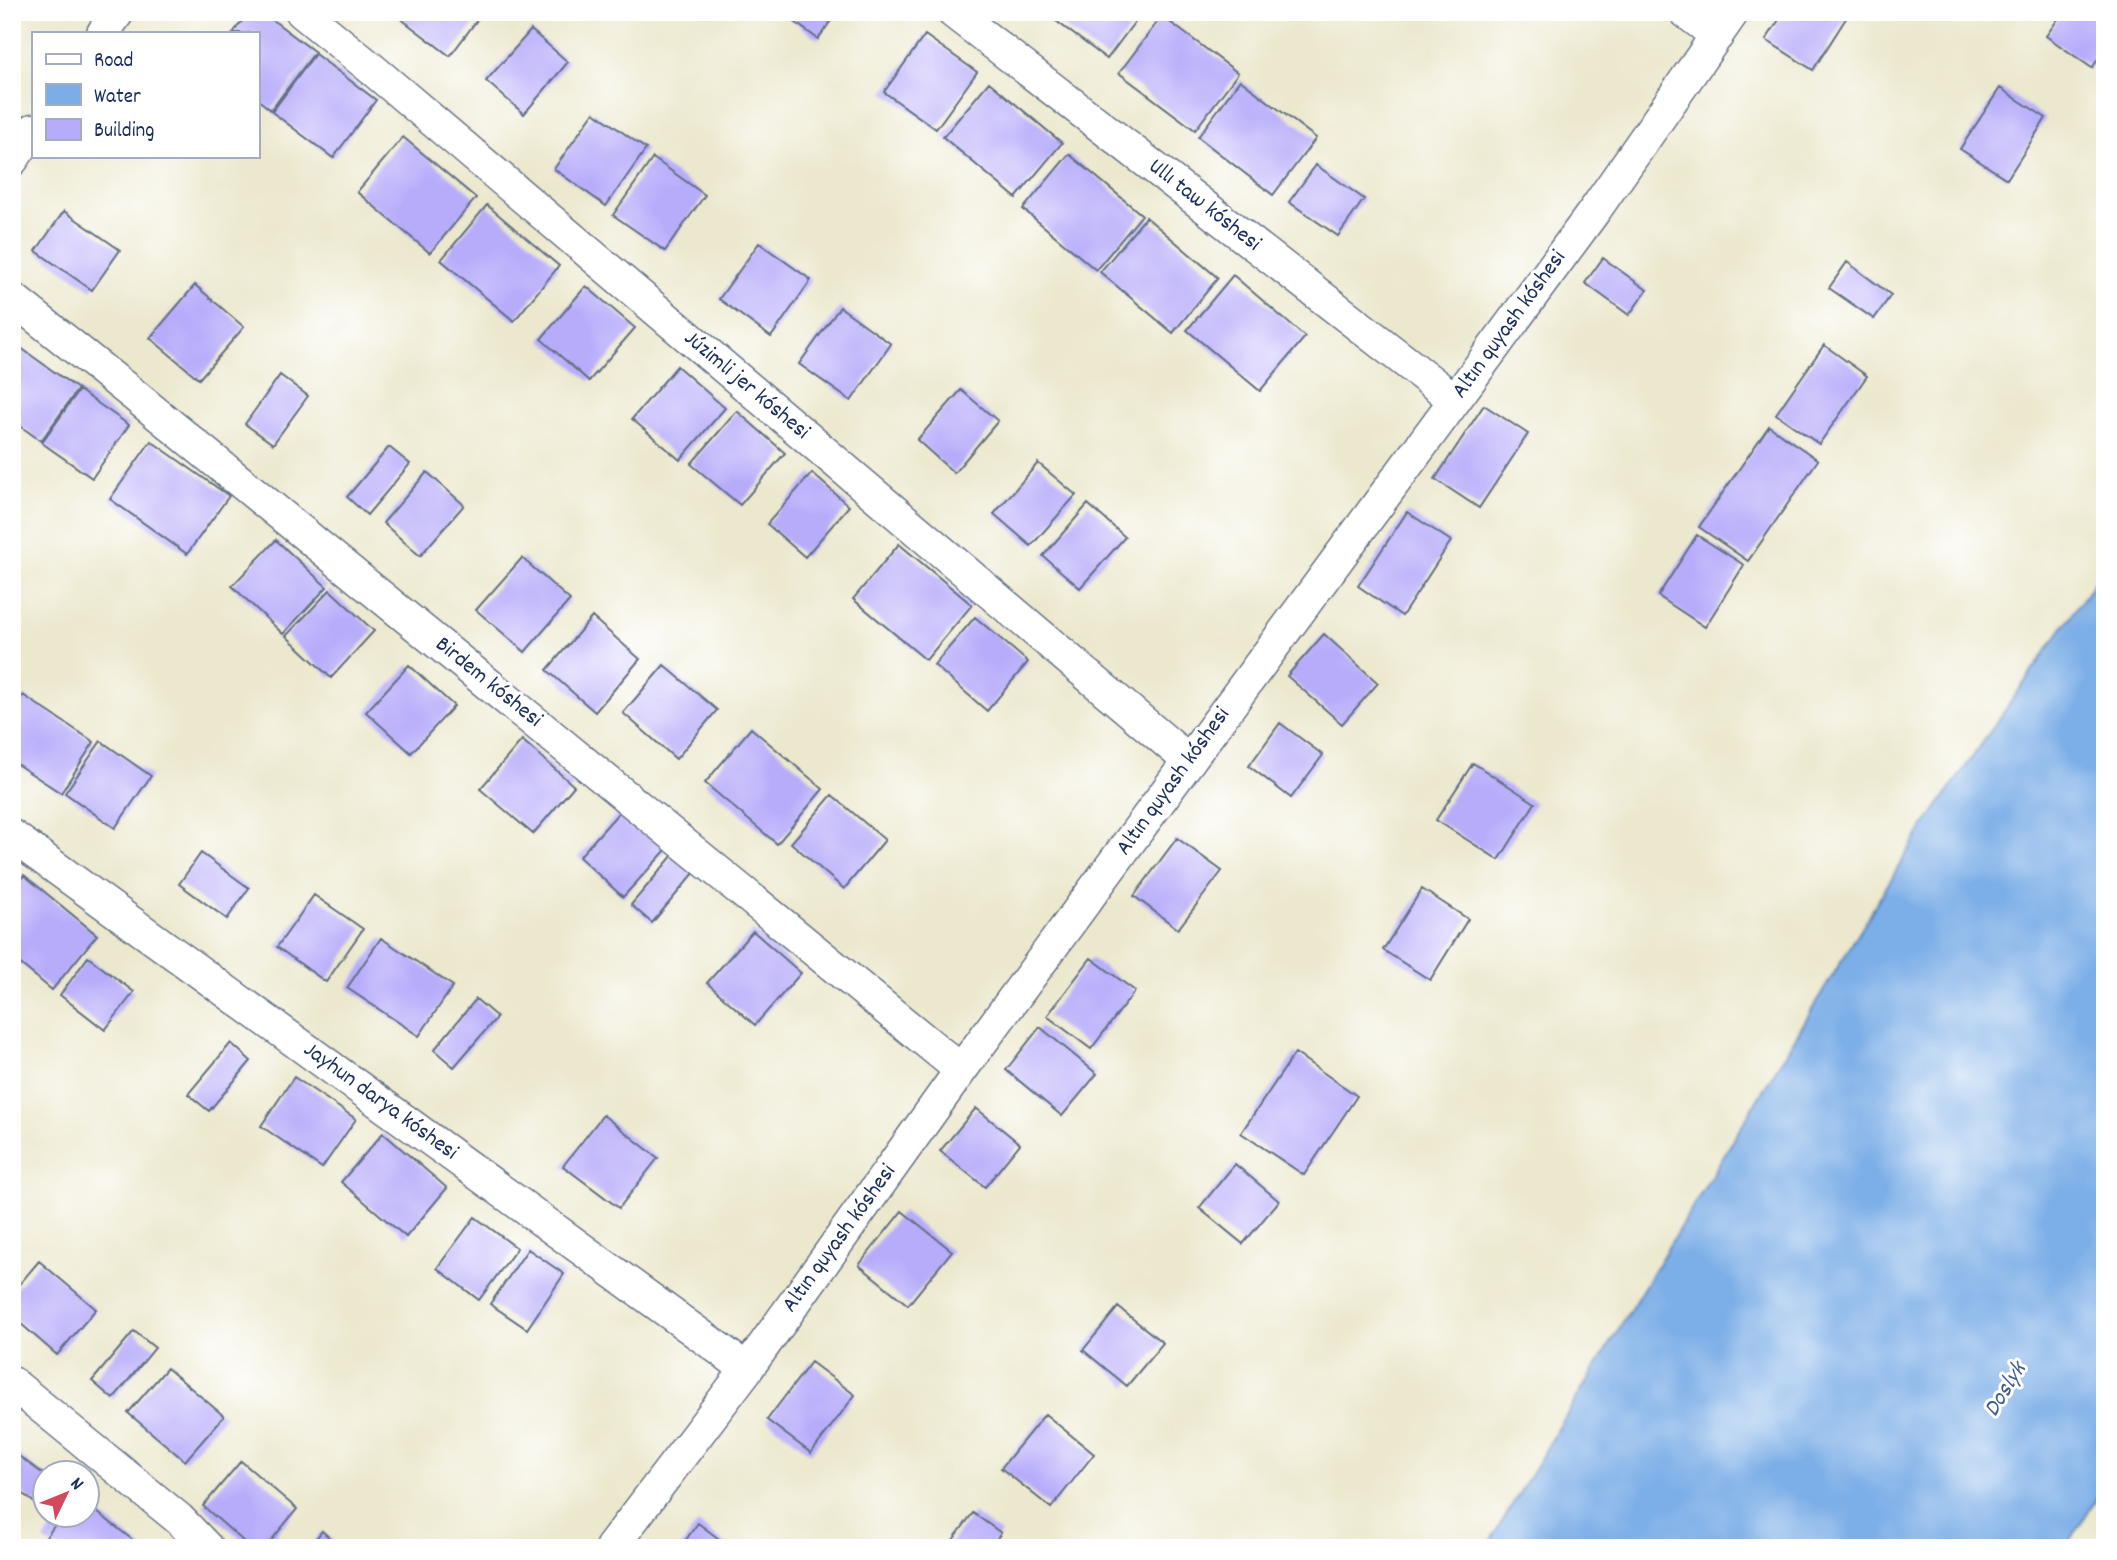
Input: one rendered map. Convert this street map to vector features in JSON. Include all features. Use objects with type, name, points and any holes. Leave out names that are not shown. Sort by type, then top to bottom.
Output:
[{"type":"street","points":[[104,32],[118,12]]},
{"type":"street","name":"Júzimli jer kóshesi","points":[[302,12],[1189,761]]},
{"type":"street","name":"Ullı taw kóshesi","points":[[953,12],[1455,400]]},
{"type":"street","points":[[1686,12],[1725,24]]},
{"type":"street","name":"Altın quyash kóshesi","points":[[611,1548],[747,1369],[961,1070],[1595,210],[1725,24]]},
{"type":"street","points":[[12,160],[32,131]]},
{"type":"street","name":"Birdem kóshesi","points":[[12,298],[961,1070]]},
{"type":"street","name":"Jayhun darya kóshesi","points":[[12,836],[747,1369]]},
{"type":"street","points":[[12,1383],[179,1519],[207,1548]]},
{"type":"water","name":"Doslyk","points":[[2105,567],[2105,1484],[2066,1548],[1486,1548],[1916,838]]},
{"type":"building","points":[[249,12],[262,12],[315,52],[271,110],[259,101],[259,32],[234,32]]},
{"type":"building","points":[[392,12],[483,12],[450,56]]},
{"type":"building","points":[[781,12],[837,12],[818,39]]},
{"type":"building","points":[[1044,12],[1142,12],[1107,59]]},
{"type":"building","points":[[1784,12],[1850,12],[1813,70],[1766,40]]},
{"type":"building","points":[[2063,12],[2105,12],[2105,49],[2092,68],[2046,36]]},
{"type":"building","points":[[1162,16],[1238,73],[1195,130],[1119,73]]},
{"type":"building","points":[[531,30],[568,62],[524,114],[486,81]]},
{"type":"building","points":[[925,35],[977,72],[936,129],[884,92]]},
{"type":"building","points":[[315,54],[376,100],[333,158],[272,112]]},
{"type":"building","points":[[1240,80],[1316,138],[1273,195],[1198,137]]},
{"type":"building","points":[[989,82],[1062,143],[1016,198],[943,137]]},
{"type":"building","points":[[2000,88],[2046,118],[2007,179],[1960,149]]},
{"type":"building","points":[[594,112],[646,149],[606,206],[554,169]]},
{"type":"building","points":[[403,137],[476,198],[430,253],[357,192]]},
{"type":"building","points":[[1069,154],[1142,215],[1096,270],[1023,209]]},
{"type":"building","points":[[653,158],[705,195],[665,251],[613,215]]},
{"type":"building","points":[[1316,165],[1364,199],[1338,236],[1289,202]]},
{"type":"building","points":[[487,205],[559,266],[514,321],[441,260]]},
{"type":"building","points":[[64,211],[120,250],[92,290],[36,251]]},
{"type":"building","points":[[1146,217],[1218,278],[1173,333],[1100,272]]},
{"type":"building","points":[[759,243],[811,280],[771,337],[719,299]]},
{"type":"building","points":[[1603,258],[1647,290],[1629,315],[1585,283]]},
{"type":"building","points":[[1847,262],[1891,295],[1874,319],[1829,288]]},
{"type":"building","points":[[1233,275],[1305,337],[1260,391],[1187,330]]},
{"type":"building","points":[[195,285],[244,327],[199,379],[150,338]]},
{"type":"building","points":[[586,286],[635,328],[589,381],[541,339]]},
{"type":"building","points":[[840,307],[891,344],[851,401],[799,364]]},
{"type":"building","points":[[1824,345],[1867,376],[1819,444],[1776,414]]},
{"type":"building","points":[[21,348],[78,389],[41,441],[12,420],[12,361]]},
{"type":"building","points":[[677,366],[725,408],[680,460],[632,419]]},
{"type":"building","points":[[280,375],[308,396],[273,444],[245,424]]},
{"type":"building","points":[[79,390],[129,425],[92,478],[42,443]]},
{"type":"building","points":[[961,390],[998,421],[954,473],[917,440]]},
{"type":"building","points":[[1484,405],[1528,434],[1479,508],[1435,479]]},
{"type":"building","points":[[737,411],[785,453],[740,505],[691,464]]},
{"type":"building","points":[[1769,426],[1818,460],[1748,561],[1699,527]]},
{"type":"building","points":[[151,441],[229,496],[187,554],[110,499]]},
{"type":"building","points":[[389,447],[410,464],[367,515],[347,497]]},
{"type":"building","points":[[1038,463],[1076,495],[1031,546],[994,514]]},
{"type":"building","points":[[427,472],[464,505],[420,556],[383,523]]},
{"type":"building","points":[[812,473],[849,506],[805,557],[767,524]]},
{"type":"building","points":[[1088,504],[1125,537],[1080,588],[1043,556]]},
{"type":"building","points":[[1407,512],[1451,541],[1402,616],[1358,586]]},
{"type":"building","points":[[1697,535],[1744,565],[1705,627],[1658,596]]},
{"type":"building","points":[[276,540],[327,587],[283,634],[232,586]]},
{"type":"building","points":[[899,544],[972,605],[926,660],[853,599]]},
{"type":"building","points":[[522,558],[570,600],[525,652],[476,610]]},
{"type":"building","points":[[330,590],[374,631],[331,678],[286,636]]},
{"type":"building","points":[[592,617],[640,659],[595,712],[547,670]]},
{"type":"building","points":[[975,617],[1028,662],[987,711],[934,665]]},
{"type":"building","points":[[1324,634],[1378,683],[1342,724],[1287,676]]},
{"type":"building","points":[[409,665],[454,706],[411,753],[366,712]]},
{"type":"building","points":[[664,665],[717,710],[676,759],[623,713]]},
{"type":"building","points":[[23,695],[94,742],[61,793],[12,761],[12,711]]},
{"type":"building","points":[[1280,723],[1323,755],[1291,798],[1249,766]]},
{"type":"building","points":[[751,728],[823,789],[777,844],[705,783]]},
{"type":"building","points":[[522,740],[574,786],[533,834],[480,789]]},
{"type":"building","points":[[101,741],[151,776],[115,828],[65,793]]},
{"type":"building","points":[[1473,763],[1535,803],[1499,860],[1436,820]]},
{"type":"building","points":[[832,795],[885,840],[844,889],[791,843]]},
{"type":"building","points":[[621,810],[666,850],[623,897],[579,857]]},
{"type":"building","points":[[1177,838],[1222,871],[1178,929],[1134,896]]},
{"type":"building","points":[[201,853],[249,888],[227,919],[179,884]]},
{"type":"building","points":[[673,855],[694,873],[652,923],[631,905]]},
{"type":"building","points":[[24,875],[97,935],[52,990],[12,957],[12,889]]},
{"type":"building","points":[[1422,889],[1468,919],[1430,980],[1383,950]]},
{"type":"building","points":[[314,895],[363,929],[326,982],[277,947]]},
{"type":"building","points":[[753,931],[801,973],[755,1025],[707,983]]},
{"type":"building","points":[[381,938],[453,986],[419,1036],[347,988]]},
{"type":"building","points":[[88,957],[134,992],[105,1030],[60,995]]},
{"type":"building","points":[[1091,958],[1135,991],[1091,1049],[1047,1016]]},
{"type":"building","points":[[476,999],[497,1017],[454,1067],[434,1050]]},
{"type":"building","points":[[1040,1027],[1097,1074],[1062,1116],[1006,1070]]},
{"type":"building","points":[[231,1043],[251,1061],[209,1111],[188,1094]]},
{"type":"building","points":[[1295,1053],[1357,1096],[1304,1175],[1241,1133]]},
{"type":"building","points":[[294,1077],[356,1119],[322,1168],[261,1126]]},
{"type":"building","points":[[976,1108],[1020,1144],[985,1187],[940,1151]]},
{"type":"building","points":[[603,1115],[658,1158],[619,1208],[563,1166]]},
{"type":"building","points":[[383,1133],[447,1188],[406,1237],[341,1182]]},
{"type":"building","points":[[1235,1164],[1279,1201],[1243,1244],[1199,1208]]},
{"type":"building","points":[[902,1211],[952,1251],[908,1305],[859,1265]]},
{"type":"building","points":[[475,1217],[517,1248],[479,1300],[437,1268]]},
{"type":"building","points":[[528,1249],[564,1274],[527,1329],[490,1304]]},
{"type":"building","points":[[39,1261],[96,1309],[57,1355],[12,1316],[12,1293]]},
{"type":"building","points":[[1118,1307],[1163,1343],[1127,1386],[1083,1350]]},
{"type":"building","points":[[134,1331],[155,1348],[113,1399],[92,1381]]},
{"type":"building","points":[[811,1362],[855,1395],[811,1453],[767,1420]]},
{"type":"building","points":[[167,1368],[224,1416],[185,1461],[128,1413]]},
{"type":"building","points":[[1045,1414],[1094,1454],[1051,1508],[1001,1468]]},
{"type":"building","points":[[12,1451],[32,1466],[32,1501],[12,1485]]},
{"type":"building","points":[[241,1461],[297,1509],[265,1548],[251,1548],[203,1506]]},
{"type":"building","points":[[973,1513],[1001,1533],[990,1548],[947,1548]]},
{"type":"building","points":[[102,1516],[143,1548],[54,1548],[44,1540],[53,1528],[102,1528]]},
{"type":"building","points":[[698,1523],[731,1548],[680,1548]]},
{"type":"building","points":[[322,1531],[341,1548],[308,1548]]}]
